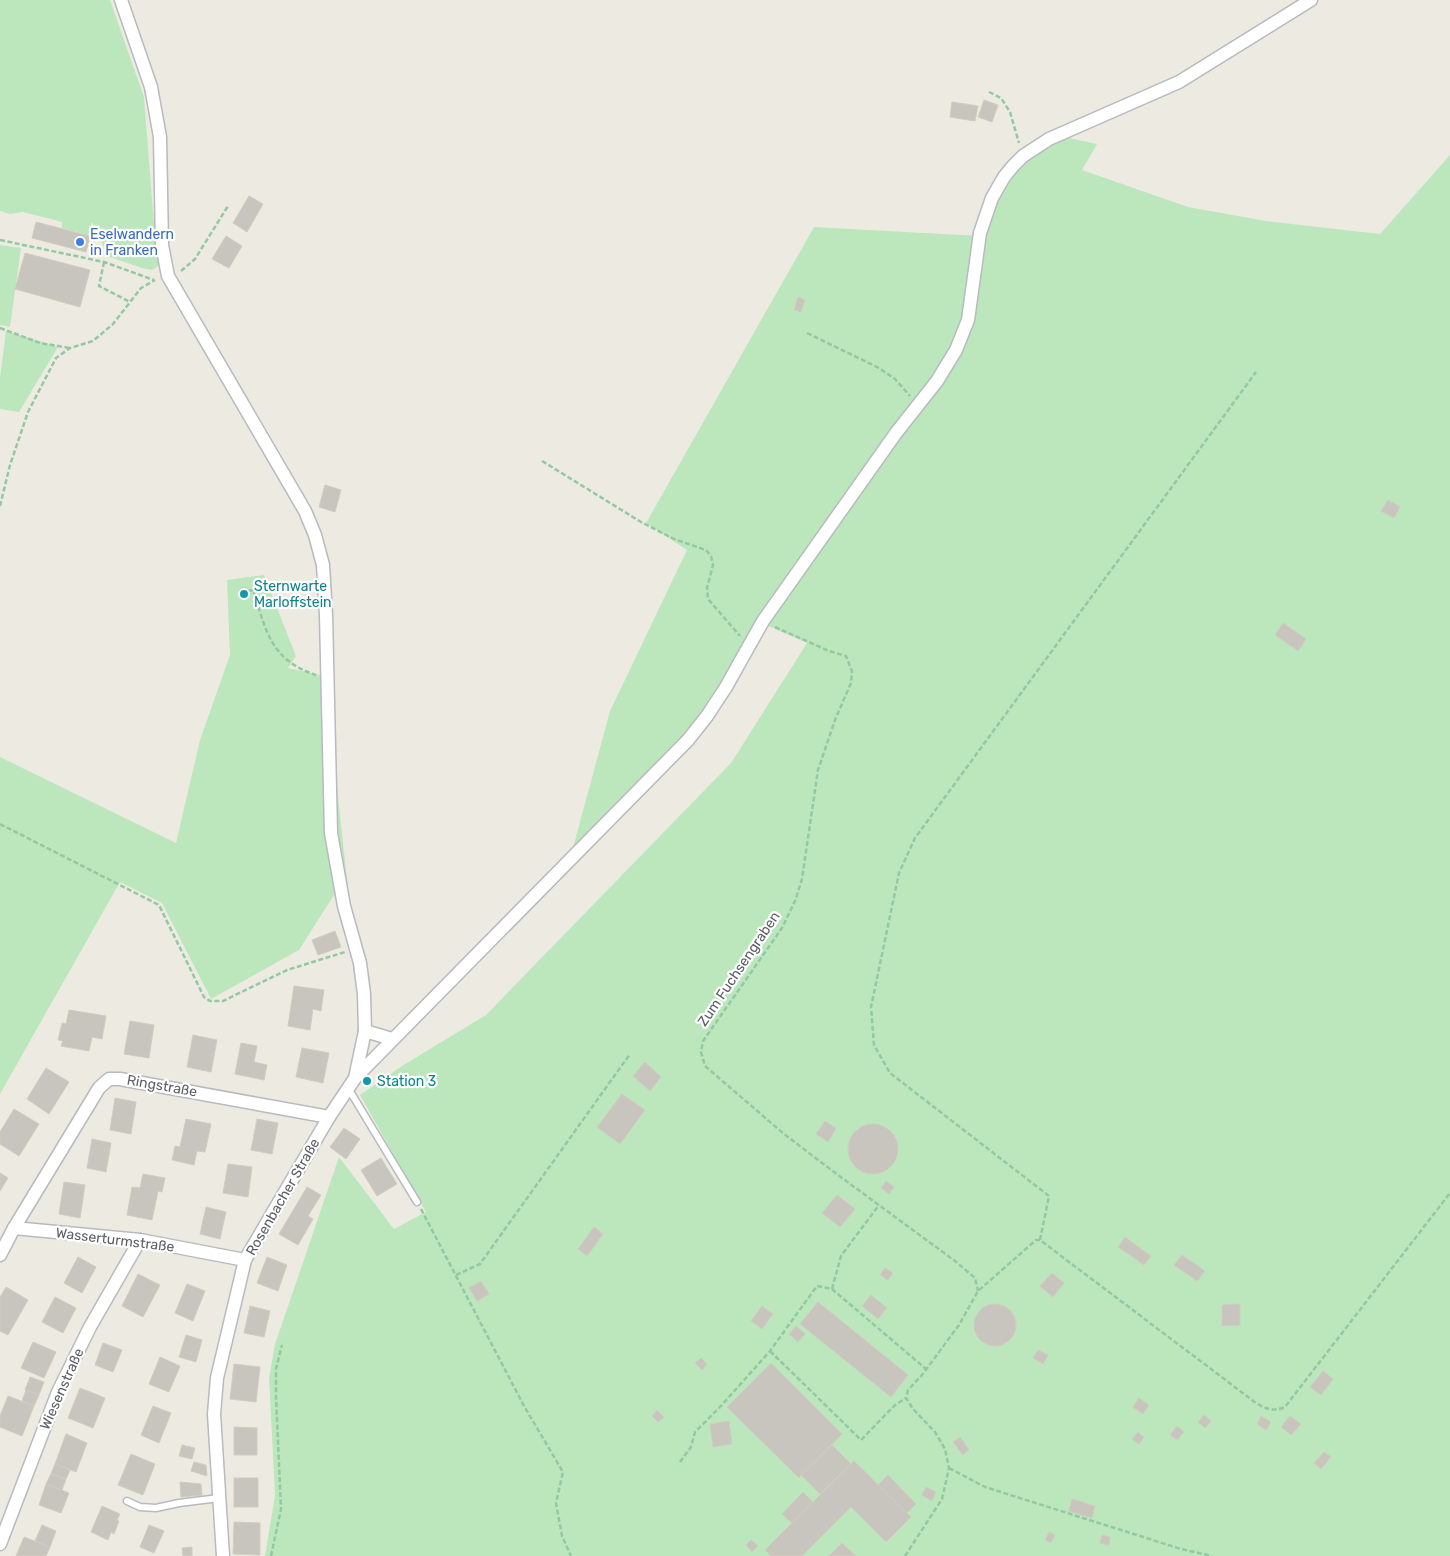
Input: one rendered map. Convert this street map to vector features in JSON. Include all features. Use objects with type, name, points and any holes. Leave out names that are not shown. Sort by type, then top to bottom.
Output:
[{"type":"street","name":"Rosenbacher Straße","points":[[121,0],[151,87],[160,137],[162,245],[168,276],[305,511],[315,535],[323,565],[331,833],[344,906],[356,949],[364,994],[365,1031],[351,1083],[245,1260],[217,1378],[214,1414],[223,1556]]},
{"type":"street","points":[[351,1083],[392,1039],[688,740],[721,694],[763,621],[896,433],[936,381],[956,350],[968,320],[980,233],[992,198],[1004,177],[1023,156],[1049,140],[1179,82],[1311,0]]},
{"type":"street","points":[[365,1031],[392,1039]]},
{"type":"street","name":"Ringstraße","points":[[0,1255],[14,1228],[99,1088],[109,1079],[120,1079],[329,1117]]},
{"type":"street","name":"Wasserturmstraße","points":[[14,1228],[140,1240],[245,1260]]},
{"type":"street","name":"Wiesenstraße","points":[[0,1544],[58,1392],[90,1327],[140,1240]]},
{"type":"lane","points":[[351,1083],[418,1202]]},
{"type":"lane","points":[[126,1501],[140,1507],[156,1508],[219,1498]]},
{"type":"path","points":[[989,92],[1001,98],[1010,112],[1023,156]]},
{"type":"path","points":[[0,506],[10,465],[28,412],[56,358],[70,348],[93,341],[113,324],[141,288],[154,280],[178,274],[195,259],[228,206]]},
{"type":"path","points":[[0,240],[104,262],[154,280]]},
{"type":"path","points":[[104,262],[98,286],[130,302]]},
{"type":"path","points":[[0,328],[40,343],[70,348]]},
{"type":"path","points":[[807,333],[879,368],[895,380],[918,405]]},
{"type":"path","points":[[1040,1240],[1049,1196],[890,1073],[874,1045],[871,1007],[899,873],[915,838],[1256,372]]},
{"type":"path","points":[[542,461],[641,522],[674,539],[706,550],[711,556],[714,565],[707,588],[708,599],[749,647]]},
{"type":"path","points":[[248,591],[253,590],[270,640],[278,651],[307,672],[327,676]]},
{"type":"path","name":"Zum Fuchsengraben","points":[[763,621],[829,651],[846,656],[852,671],[851,683],[834,720],[818,770],[802,878],[795,901],[782,928],[703,1041],[701,1052],[705,1066],[784,1134],[975,1278],[978,1291]]},
{"type":"path","points":[[0,824],[159,905],[204,997],[210,1001],[223,1001],[287,970],[356,949]]},
{"type":"path","points":[[456,1275],[480,1264],[630,1054]]},
{"type":"path","points":[[1040,1240],[1256,1403],[1268,1410],[1278,1410],[1285,1407],[1450,1193]]},
{"type":"path","points":[[418,1202],[524,1406],[563,1472],[556,1503],[562,1536],[571,1556]]},
{"type":"path","points":[[832,1289],[841,1256],[879,1205]]},
{"type":"path","points":[[905,1556],[942,1499],[949,1468],[945,1449],[935,1432],[912,1410],[906,1398],[908,1390],[959,1325],[978,1291],[1036,1240],[1040,1240]]},
{"type":"path","points":[[680,1462],[691,1447],[695,1432],[770,1351],[817,1286],[832,1289],[926,1369]]},
{"type":"path","points":[[271,1556],[281,1509],[276,1370],[282,1346]]},
{"type":"path","points":[[770,1351],[861,1440],[895,1405],[906,1398]]},
{"type":"path","points":[[949,1468],[985,1487],[1180,1549],[1212,1556]]},
{"type":"green space","points":[[0,0],[110,0],[144,97],[155,237],[159,258],[158,266],[152,270],[107,256],[92,222],[88,235],[62,228],[62,222],[23,212],[10,214],[0,211]]},
{"type":"green space","points":[[1055,135],[1097,144],[1082,170],[1188,207],[1266,221],[1380,234],[1450,155],[1450,1556],[265,1556],[275,1495],[269,1378],[275,1344],[339,1157],[394,1229],[426,1212],[360,1095],[402,1066],[486,1015],[731,763],[807,643],[764,624],[699,728],[570,859],[610,711],[687,550],[646,523],[814,227],[980,236],[1002,176]]},
{"type":"green space","points":[[0,245],[21,248],[10,327],[0,325]]},
{"type":"green space","points":[[6,331],[58,347],[19,412],[0,409],[0,378]]},
{"type":"green space","points":[[264,575],[296,656],[288,668],[325,676],[348,889],[334,895],[299,950],[211,999],[162,903],[120,882],[0,1094],[0,757],[176,843],[200,740],[230,655],[227,580]]},
{"type":"building","points":[[984,100],[998,105],[992,122],[978,117]]},
{"type":"building","points":[[952,102],[978,106],[975,121],[950,117]]},
{"type":"building","points":[[249,196],[263,204],[247,232],[233,223]]},
{"type":"building","points":[[36,222],[90,236],[86,252],[32,238]]},
{"type":"building","points":[[226,236],[242,246],[229,268],[212,259]]},
{"type":"building","points":[[25,253],[90,270],[80,307],[15,289]]},
{"type":"building","points":[[798,297],[805,300],[801,312],[794,310]]},
{"type":"building","points":[[325,485],[341,490],[335,512],[319,507]]},
{"type":"building","points":[[1388,500],[1400,507],[1394,518],[1381,511]]},
{"type":"building","name":"Sternwarte Marloffstein","points":[[242,588],[246,588],[249,593],[248,597],[242,598],[239,595],[239,591]]},
{"type":"building","points":[[1283,623],[1306,639],[1298,651],[1275,635]]},
{"type":"building","points":[[335,931],[341,947],[318,955],[312,940]]},
{"type":"building","points":[[294,986],[324,990],[321,1011],[313,1009],[310,1030],[288,1026]]},
{"type":"building","points":[[69,1010],[106,1016],[102,1039],[92,1037],[89,1051],[61,1046],[63,1041],[58,1040],[62,1023],[66,1024]]},
{"type":"building","points":[[130,1021],[154,1025],[149,1058],[124,1054]]},
{"type":"building","points":[[193,1035],[217,1040],[211,1072],[187,1067]]},
{"type":"building","points":[[241,1043],[257,1046],[254,1062],[267,1065],[264,1080],[235,1074]]},
{"type":"building","points":[[302,1048],[329,1053],[323,1083],[296,1077]]},
{"type":"building","points":[[645,1062],[661,1077],[650,1091],[633,1076]]},
{"type":"building","points":[[46,1068],[69,1082],[49,1114],[27,1099]]},
{"type":"building","points":[[622,1094],[645,1110],[620,1144],[597,1127]]},
{"type":"building","points":[[115,1098],[136,1102],[131,1134],[110,1130]]},
{"type":"building","points":[[14,1109],[39,1124],[19,1156],[0,1144],[0,1132]]},
{"type":"building","points":[[186,1119],[211,1124],[205,1152],[197,1151],[194,1165],[172,1160],[175,1146],[180,1147]]},
{"type":"building","points":[[257,1119],[278,1123],[272,1154],[251,1150]]},
{"type":"building","points":[[825,1121],[836,1128],[828,1142],[816,1134]]},
{"type":"building","points":[[873,1124],[883,1126],[891,1131],[896,1139],[898,1149],[896,1159],[891,1167],[883,1172],[873,1174],[863,1172],[855,1167],[850,1159],[848,1149],[850,1139],[855,1131],[863,1126]]},
{"type":"building","points":[[344,1128],[360,1139],[346,1159],[330,1147]]},
{"type":"building","points":[[92,1139],[111,1143],[106,1172],[87,1168]]},
{"type":"building","points":[[381,1158],[397,1184],[377,1196],[361,1170]]},
{"type":"building","points":[[228,1164],[252,1167],[248,1197],[223,1193]]},
{"type":"building","points":[[0,1173],[8,1178],[0,1191]]},
{"type":"building","points":[[143,1174],[165,1178],[162,1192],[158,1191],[152,1220],[127,1215],[132,1187],[140,1188]]},
{"type":"building","points":[[886,1181],[894,1187],[889,1194],[881,1188]]},
{"type":"building","points":[[64,1182],[85,1185],[80,1218],[59,1214]]},
{"type":"building","points":[[307,1187],[321,1195],[308,1216],[313,1219],[298,1245],[279,1234]]},
{"type":"building","points":[[837,1195],[855,1209],[840,1227],[822,1213]]},
{"type":"building","points":[[206,1207],[226,1212],[220,1239],[200,1234]]},
{"type":"building","points":[[594,1227],[603,1234],[587,1256],[578,1249]]},
{"type":"building","points":[[1125,1237],[1151,1256],[1144,1265],[1118,1247]]},
{"type":"building","points":[[1182,1255],[1205,1271],[1197,1281],[1174,1265]]},
{"type":"building","points":[[78,1257],[96,1267],[82,1293],[64,1283]]},
{"type":"building","points":[[267,1257],[287,1265],[278,1291],[257,1283]]},
{"type":"building","points":[[885,1268],[893,1273],[888,1280],[880,1275]]},
{"type":"building","points":[[1052,1273],[1064,1283],[1053,1297],[1040,1286]]},
{"type":"building","points":[[138,1274],[160,1285],[143,1317],[122,1306]]},
{"type":"building","points":[[481,1281],[489,1294],[477,1301],[469,1288]]},
{"type":"building","points":[[187,1284],[205,1291],[193,1321],[175,1313]]},
{"type":"building","points":[[6,1287],[28,1300],[8,1335],[0,1331],[0,1297]]},
{"type":"building","points":[[871,1295],[887,1308],[878,1319],[862,1306]]},
{"type":"building","points":[[55,1297],[76,1308],[63,1333],[42,1322]]},
{"type":"building","points":[[818,1302],[908,1375],[891,1397],[800,1324]]},
{"type":"building","points":[[991,1304],[999,1304],[1010,1310],[1016,1325],[1010,1340],[999,1346],[991,1346],[980,1340],[974,1329],[974,1321],[980,1310]]},
{"type":"building","points":[[1240,1304],[1240,1325],[1222,1326],[1222,1305]]},
{"type":"building","points":[[250,1306],[270,1311],[264,1337],[244,1333]]},
{"type":"building","points":[[762,1306],[773,1314],[762,1329],[751,1321]]},
{"type":"building","points":[[796,1326],[805,1334],[798,1342],[789,1334]]},
{"type":"building","points":[[186,1335],[202,1340],[196,1362],[179,1357]]},
{"type":"building","points":[[33,1342],[56,1352],[44,1378],[21,1368]]},
{"type":"building","points":[[103,1343],[122,1350],[113,1372],[95,1365]]},
{"type":"building","points":[[1038,1350],[1048,1355],[1043,1364],[1033,1358]]},
{"type":"building","points":[[160,1357],[180,1366],[169,1392],[149,1384]]},
{"type":"building","points":[[701,1358],[707,1364],[702,1370],[695,1363]]},
{"type":"building","points":[[771,1363],[842,1434],[799,1478],[727,1407]]},
{"type":"building","points":[[234,1364],[260,1367],[256,1402],[230,1399]]},
{"type":"building","points":[[1323,1371],[1333,1379],[1321,1395],[1310,1387]]},
{"type":"building","points":[[30,1377],[44,1382],[39,1395],[25,1390]]},
{"type":"building","points":[[80,1388],[105,1398],[93,1428],[68,1418]]},
{"type":"building","points":[[26,1390],[39,1395],[34,1406],[22,1401]]},
{"type":"building","points":[[8,1396],[34,1406],[22,1436],[0,1427],[0,1416]]},
{"type":"building","points":[[1139,1398],[1149,1405],[1143,1414],[1133,1407]]},
{"type":"building","points":[[153,1406],[171,1413],[159,1443],[141,1435]]},
{"type":"building","points":[[657,1410],[664,1417],[658,1422],[652,1416]]},
{"type":"building","points":[[1204,1415],[1211,1421],[1205,1428],[1198,1422]]},
{"type":"building","points":[[1261,1416],[1271,1422],[1266,1430],[1257,1424]]},
{"type":"building","points":[[1290,1416],[1301,1424],[1291,1435],[1281,1427]]},
{"type":"building","points":[[729,1421],[732,1444],[713,1447],[710,1424]]},
{"type":"building","points":[[1177,1426],[1184,1432],[1177,1440],[1170,1435]]},
{"type":"building","points":[[234,1427],[257,1428],[257,1455],[234,1455]]},
{"type":"building","points":[[1138,1432],[1144,1437],[1139,1444],[1132,1439]]},
{"type":"building","points":[[66,1434],[87,1443],[76,1472],[55,1464]]},
{"type":"building","points":[[960,1437],[969,1450],[963,1455],[953,1442]]},
{"type":"building","points":[[182,1445],[195,1448],[192,1459],[179,1456]]},
{"type":"building","points":[[832,1445],[851,1464],[820,1494],[801,1475]]},
{"type":"building","points":[[1324,1452],[1331,1457],[1321,1469],[1314,1463]]},
{"type":"building","points":[[131,1454],[155,1464],[143,1495],[118,1485]]},
{"type":"building","points":[[854,1461],[911,1517],[886,1542],[851,1507],[802,1556],[771,1556],[765,1550]]},
{"type":"building","points":[[194,1462],[206,1465],[207,1476],[191,1471]]},
{"type":"building","points":[[55,1464],[70,1470],[66,1479],[51,1474]]},
{"type":"building","points":[[51,1474],[66,1479],[62,1490],[46,1484]]},
{"type":"building","points":[[888,1475],[916,1504],[907,1513],[878,1485]]},
{"type":"building","points":[[234,1478],[258,1478],[258,1507],[234,1507]]},
{"type":"building","points":[[180,1482],[201,1484],[202,1495],[181,1497]]},
{"type":"building","points":[[46,1484],[69,1493],[61,1513],[39,1505]]},
{"type":"building","points":[[926,1487],[936,1492],[932,1501],[922,1495]]},
{"type":"building","points":[[803,1492],[813,1502],[792,1523],[782,1514]]},
{"type":"building","points":[[1072,1499],[1095,1506],[1092,1518],[1069,1511]]},
{"type":"building","points":[[102,1506],[120,1514],[114,1534],[111,1532],[108,1540],[91,1532]]},
{"type":"building","points":[[234,1522],[260,1523],[260,1555],[233,1554]]},
{"type":"building","points":[[42,1525],[56,1531],[50,1547],[35,1541]]},
{"type":"building","points":[[149,1525],[164,1531],[154,1553],[140,1547]]},
{"type":"building","points":[[1049,1532],[1055,1535],[1051,1543],[1045,1540]]},
{"type":"building","points":[[1102,1535],[1110,1537],[1109,1545],[1100,1543]]},
{"type":"building","points":[[24,1537],[50,1547],[46,1556],[16,1556]]},
{"type":"building","points":[[751,1540],[758,1546],[752,1552],[746,1545]]},
{"type":"building","points":[[842,1543],[856,1556],[829,1556]]},
{"type":"building","points":[[192,1547],[192,1556],[183,1556],[182,1548]]},
{"type":"place","name":"Eselwandern in Franken","points":[[80,242]]},
{"type":"place","name":"Sternwarte Marloffstein","points":[[244,594]]},
{"type":"place","name":"Station 3","points":[[367,1081]]}]
